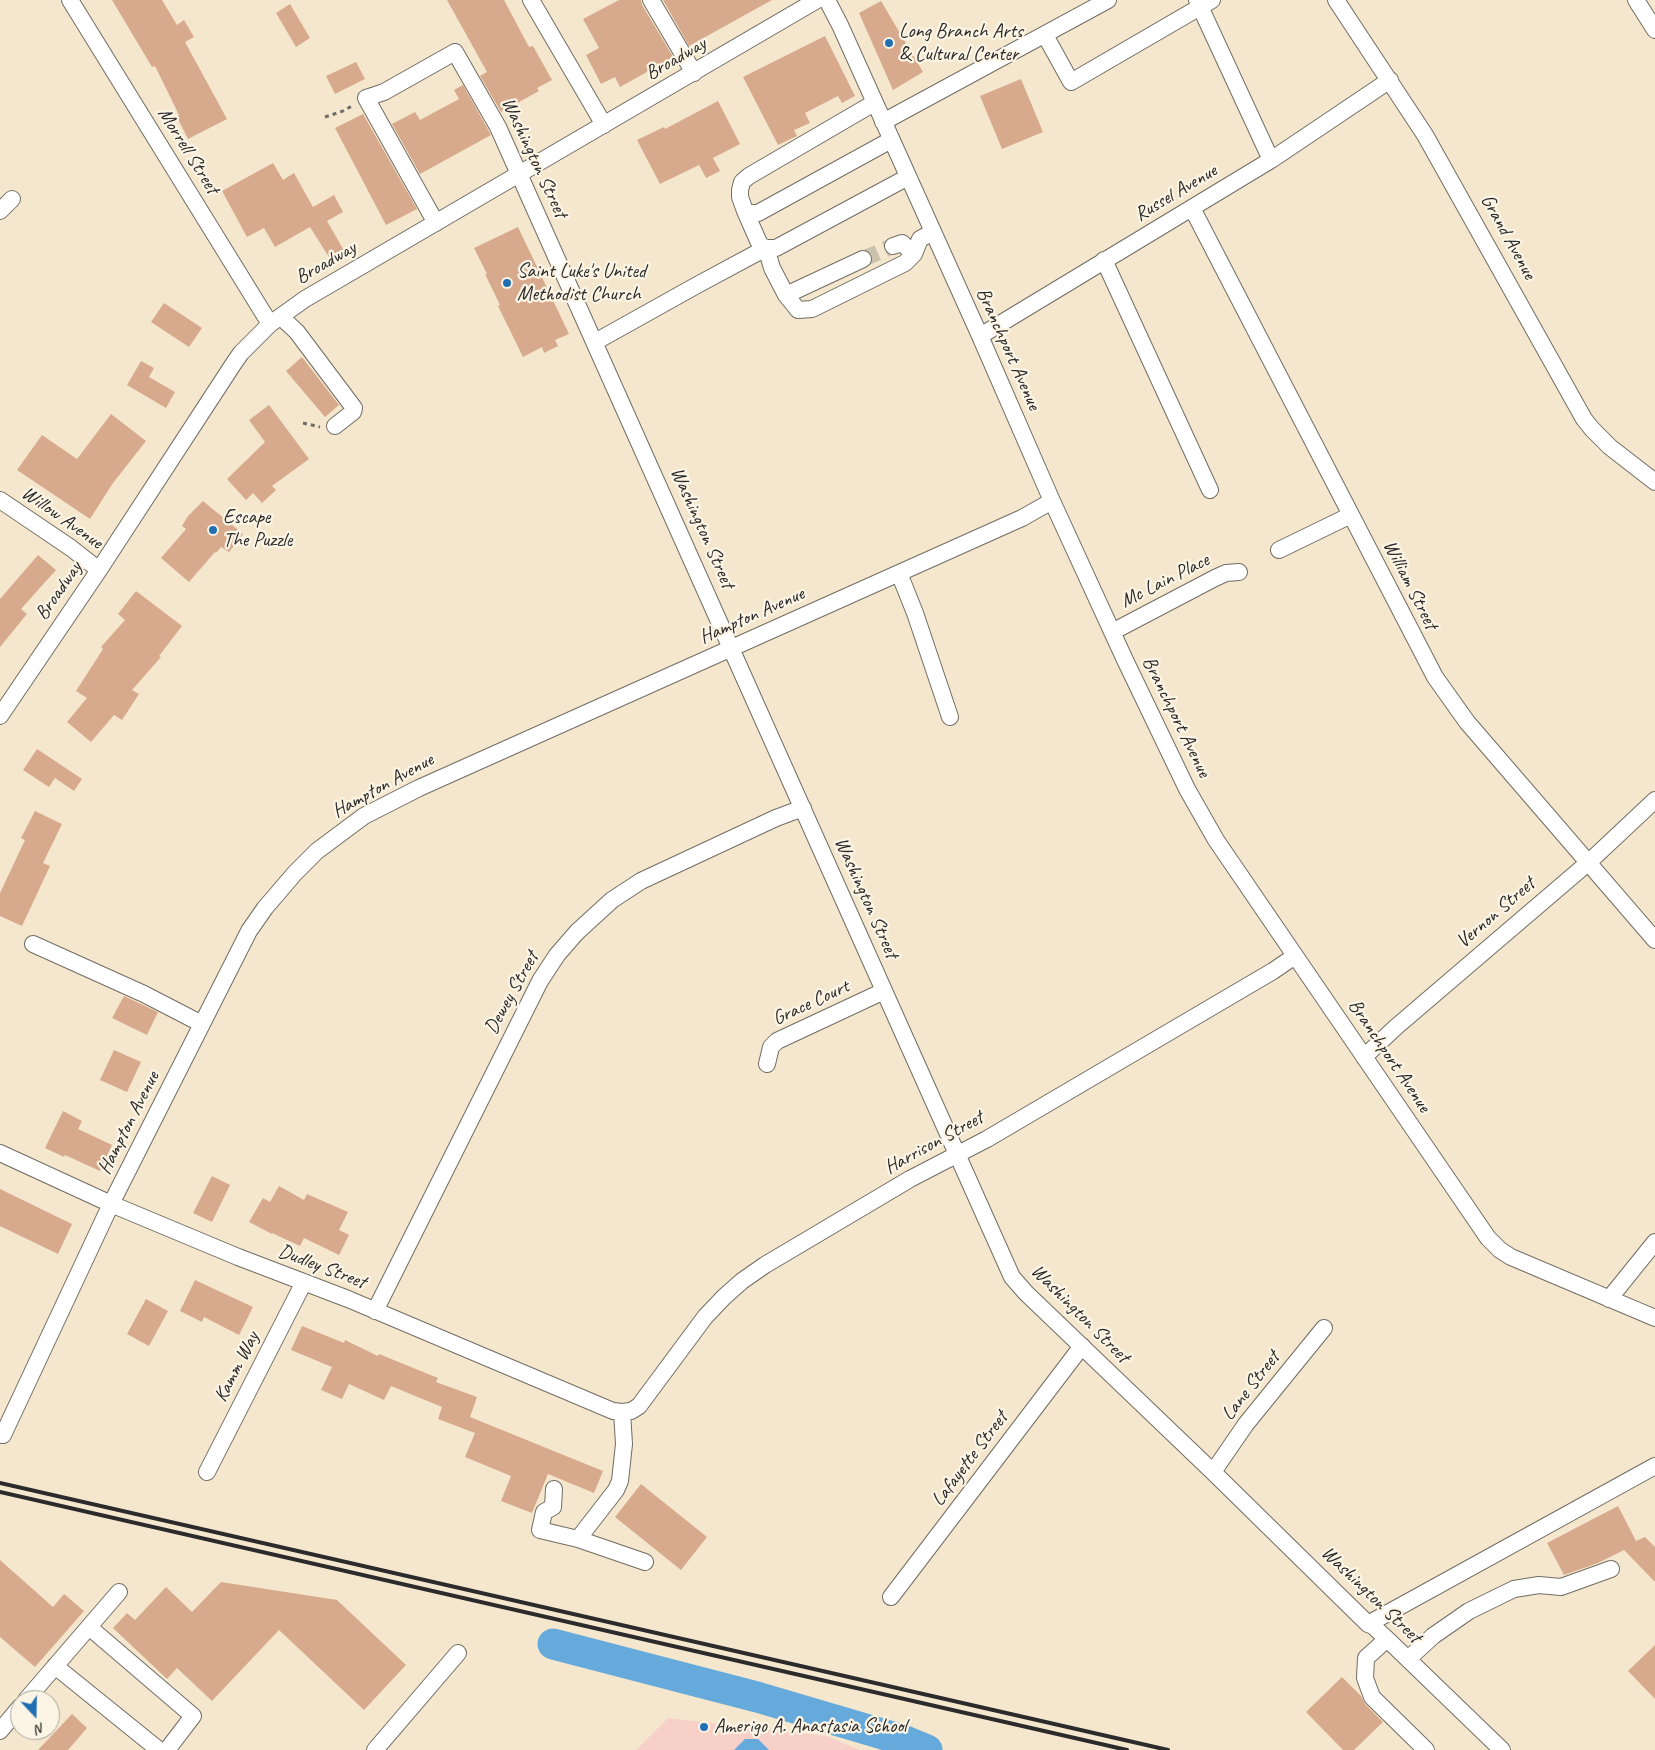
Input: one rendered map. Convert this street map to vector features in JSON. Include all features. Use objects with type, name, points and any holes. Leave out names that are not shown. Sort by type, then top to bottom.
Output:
[{"type":"street","name":"Morrell Street","points":[[70,0],[276,320],[297,332],[354,408],[353,412],[335,426]]},
{"type":"street","points":[[531,0],[604,125]]},
{"type":"street","points":[[651,0],[694,73]]},
{"type":"street","name":"Broadway","points":[[0,716],[99,570],[234,363],[276,320],[306,299],[817,0]]},
{"type":"street","name":"Branchport Avenue","points":[[827,0],[840,25],[1112,632],[1187,789],[1216,840],[1488,1238],[1500,1250],[1511,1257],[1655,1318]]},
{"type":"street","points":[[883,122],[1108,0]]},
{"type":"street","name":"Grand Avenue","points":[[1336,0],[1426,135],[1584,419],[1610,447],[1655,482]]},
{"type":"street","points":[[1636,0],[1655,30]]},
{"type":"street","points":[[1045,35],[1071,82],[1203,3],[1271,160]]},
{"type":"street","name":"Washington Street","points":[[366,98],[384,92],[452,52],[457,53],[498,127],[1012,1277],[1026,1293],[1368,1624],[1373,1626],[1387,1639],[1501,1750]]},
{"type":"street","name":"Russel Avenue","points":[[980,336],[1271,160],[1390,80]]},
{"type":"street","points":[[366,98],[436,223]]},
{"type":"street","points":[[874,103],[749,176],[742,182],[740,198],[751,216],[760,245],[766,248],[776,248],[908,177]]},
{"type":"street","points":[[751,216],[891,140]]},
{"type":"street","points":[[0,211],[12,198]]},
{"type":"street","name":"William Street","points":[[1192,208],[1435,677],[1467,722],[1655,940]]},
{"type":"street","points":[[766,248],[772,268],[786,295],[798,310],[812,309],[905,263],[914,254],[920,239],[933,232]]},
{"type":"street","points":[[893,246],[902,243],[914,254]]},
{"type":"street","points":[[595,342],[766,248]]},
{"type":"street","points":[[786,295],[863,259]]},
{"type":"street","points":[[1104,260],[1210,490]]},
{"type":"street","name":"Willow Avenue","points":[[0,500],[99,570]]},
{"type":"street","name":"Hampton Avenue","points":[[3,1435],[111,1204],[249,931],[265,908],[317,851],[364,816],[419,788],[899,574],[1022,518],[1052,501]]},
{"type":"street","points":[[1279,550],[1351,515]]},
{"type":"street","name":"Mc Lain Place","points":[[1112,632],[1214,578],[1239,572]]},
{"type":"street","points":[[899,574],[915,613],[950,717]]},
{"type":"street","name":"Vernon Street","points":[[1364,1057],[1396,1027],[1589,862],[1655,800]]},
{"type":"street","name":"Dewey Street","points":[[376,1311],[540,981],[557,955],[577,932],[612,900],[641,881],[776,818],[803,808]]},
{"type":"street","points":[[33,944],[144,994],[202,1024]]},
{"type":"street","name":"Harrison Street","points":[[626,1412],[638,1406],[705,1317],[742,1281],[765,1265],[910,1179],[987,1139],[1295,956]]},
{"type":"street","name":"Grace Court","points":[[767,1064],[771,1048],[777,1041],[884,991]]},
{"type":"street","name":"Dudley Street","points":[[0,1153],[111,1204],[238,1257],[376,1311],[604,1407],[626,1412]]},
{"type":"street","points":[[1609,1299],[1655,1242]]},
{"type":"street","name":"Kamm Way","points":[[207,1472],[304,1282]]},
{"type":"street","name":"Lane Street","points":[[1213,1472],[1246,1424],[1324,1328]]},
{"type":"street","name":"Lafayette Street","points":[[891,1598],[1082,1346]]},
{"type":"street","points":[[578,1539],[616,1490],[620,1481],[626,1412]]},
{"type":"street","points":[[1368,1624],[1655,1466]]},
{"type":"street","points":[[554,1489],[553,1507],[544,1512],[540,1530],[578,1539],[645,1562]]},
{"type":"street","points":[[1408,1659],[1433,1636],[1469,1612],[1514,1589],[1540,1585],[1561,1587],[1611,1569]]},
{"type":"street","points":[[35,1690],[118,1592]]},
{"type":"street","points":[[89,1627],[193,1716],[166,1750]]},
{"type":"street","points":[[1387,1639],[1366,1658],[1364,1678],[1372,1697],[1426,1750]]},
{"type":"street","points":[[375,1750],[458,1653]]},
{"type":"street","points":[[55,1666],[159,1750]]},
{"type":"street","points":[[0,1731],[10,1720]]},
{"type":"path","points":[[325,117],[342,111],[366,98]]},
{"type":"shaded area","name":"Amerigo A. Anastasia School","points":[[668,1718],[827,1736],[860,1750],[636,1750]]},
{"type":"water","points":[[745,1739],[758,1739],[769,1750],[734,1750]]},
{"type":"building","points":[[112,0],[162,0],[177,25],[184,20],[194,37],[185,42],[227,119],[188,139],[177,117],[179,115],[155,66],[152,67]]},
{"type":"building","points":[[447,0],[504,0],[529,47],[533,46],[552,80],[537,88],[539,91],[501,112],[480,76],[487,72]]},
{"type":"building","points":[[619,0],[641,0],[642,5],[672,55],[672,58],[620,87],[615,77],[601,84],[586,55],[599,48],[583,19]]},
{"type":"building","points":[[663,0],[772,0],[689,46]]},
{"type":"building","name":"Long Branch Arts & Cultural Center","points":[[881,1],[923,72],[893,90],[859,13]]},
{"type":"building","points":[[290,4],[310,38],[296,47],[276,13]]},
{"type":"building","points":[[825,36],[855,96],[842,103],[838,96],[805,113],[810,123],[794,130],[797,136],[778,145],[743,77]]},
{"type":"building","points":[[356,62],[365,79],[335,94],[326,76]]},
{"type":"building","points":[[1021,79],[1043,132],[1002,149],[980,96]]},
{"type":"building","points":[[463,85],[491,135],[420,174],[392,124],[415,112],[420,120],[459,99],[454,90]]},
{"type":"building","points":[[718,101],[740,144],[713,158],[720,171],[706,178],[699,165],[660,184],[637,140],[664,127],[665,129]]},
{"type":"building","points":[[363,114],[417,209],[386,225],[335,128]]},
{"type":"building","points":[[273,163],[283,180],[294,173],[313,207],[334,195],[343,212],[327,221],[346,254],[332,262],[310,227],[275,247],[264,228],[247,237],[222,191]]},
{"type":"building","points":[[518,227],[569,334],[555,340],[558,346],[544,353],[542,347],[523,357],[498,306],[500,305],[474,248]]},
{"type":"building","points":[[164,303],[202,328],[189,347],[151,322]]},
{"type":"building","points":[[302,357],[339,405],[325,417],[286,371]]},
{"type":"building","points":[[141,361],[154,368],[149,377],[175,392],[166,408],[127,385]]},
{"type":"building","points":[[269,405],[309,459],[272,486],[276,490],[262,503],[253,493],[246,500],[227,479],[265,442],[249,420]]},
{"type":"building","points":[[111,414],[146,441],[113,483],[90,519],[17,470],[42,435],[77,459]]},
{"type":"building","points":[[203,501],[243,534],[229,552],[221,547],[215,552],[189,582],[161,558],[186,529],[182,526],[188,516]]},
{"type":"building","points":[[38,555],[56,570],[21,609],[27,614],[0,647],[0,599]]},
{"type":"building","points":[[136,591],[182,626],[159,656],[161,657],[132,690],[139,694],[122,720],[114,715],[91,742],[67,722],[87,698],[76,691],[103,649],[101,647],[125,620],[118,614]]},
{"type":"building","points":[[37,749],[82,779],[74,791],[55,778],[49,787],[23,770]]},
{"type":"building","points":[[35,811],[62,824],[43,863],[50,866],[22,926],[0,916],[0,893],[25,840],[21,838]]},
{"type":"building","points":[[124,996],[158,1012],[147,1035],[112,1018]]},
{"type":"building","points":[[114,1050],[141,1062],[127,1092],[100,1080]]},
{"type":"building","points":[[63,1111],[82,1121],[78,1129],[112,1145],[100,1171],[45,1148]]},
{"type":"building","points":[[212,1176],[230,1185],[212,1222],[193,1213]]},
{"type":"building","points":[[279,1186],[304,1200],[307,1194],[348,1212],[339,1230],[349,1235],[339,1255],[304,1238],[300,1246],[249,1222],[263,1198],[270,1202]]},
{"type":"building","points":[[0,1189],[72,1224],[58,1254],[0,1226]]},
{"type":"building","points":[[195,1280],[253,1307],[239,1335],[204,1317],[202,1322],[180,1311]]},
{"type":"building","points":[[146,1299],[168,1311],[149,1346],[127,1334]]},
{"type":"building","points":[[302,1326],[344,1343],[345,1340],[378,1356],[379,1354],[438,1378],[436,1382],[477,1397],[470,1417],[603,1471],[594,1493],[548,1474],[532,1513],[501,1501],[511,1476],[465,1457],[475,1433],[438,1419],[442,1407],[391,1386],[384,1400],[349,1384],[342,1399],[321,1390],[332,1367],[291,1350]]},
{"type":"building","points":[[641,1484],[707,1537],[681,1570],[615,1517]]},
{"type":"building","points":[[1618,1506],[1636,1541],[1645,1537],[1655,1547],[1655,1582],[1624,1550],[1598,1563],[1564,1575],[1547,1543]]},
{"type":"building","points":[[0,1560],[53,1607],[64,1594],[84,1611],[35,1667],[0,1637]]},
{"type":"building","points":[[221,1582],[337,1600],[406,1665],[364,1710],[279,1630],[212,1701],[177,1668],[167,1679],[113,1628],[127,1613],[135,1620],[166,1587],[192,1612]]},
{"type":"building","points":[[1655,1645],[1655,1699],[1628,1671]]},
{"type":"building","points":[[1342,1677],[1383,1722],[1354,1750],[1343,1750],[1306,1712]]},
{"type":"building","points":[[72,1714],[87,1728],[68,1750],[38,1750],[47,1740],[60,1740],[60,1727]]},
{"type":"waterway","points":[[553,1644],[757,1697],[903,1740],[927,1750]]},
{"type":"tunnel","points":[[863,259],[893,246]]},
{"type":"railway","points":[[0,1483],[1168,1750]]},
{"type":"railway","points":[[0,1492],[1127,1750]]},
{"type":"place","name":"Long Branch Arts & Cultural Center","points":[[889,43]]},
{"type":"place","name":"Saint Luke's United Methodist Church","points":[[507,283]]},
{"type":"place","name":"Escape The Puzzle","points":[[213,530]]},
{"type":"place","name":"Amerigo A. Anastasia School","points":[[704,1727]]}]
